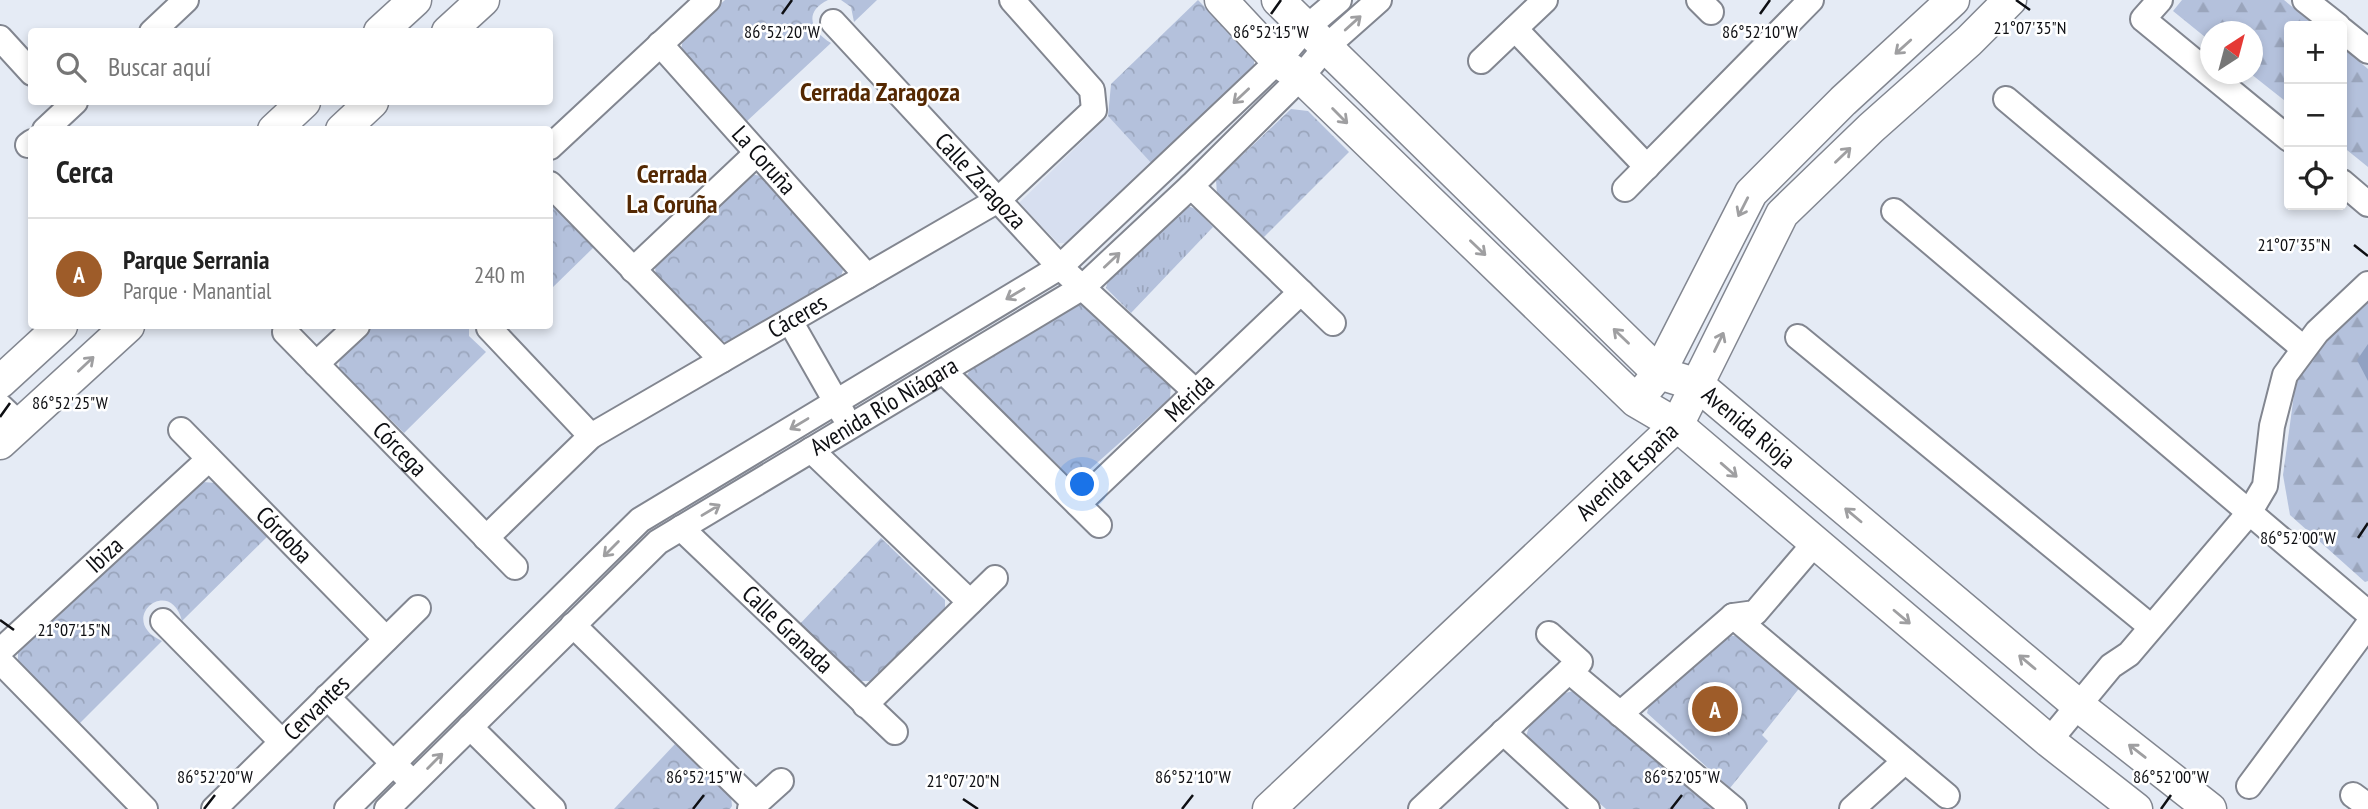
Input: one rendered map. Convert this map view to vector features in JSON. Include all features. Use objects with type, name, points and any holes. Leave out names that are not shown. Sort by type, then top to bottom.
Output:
[{"type":"main road","points":[[384,28],[415,0]]},
{"type":"main road","points":[[453,28],[483,0]]},
{"type":"main road","name":"Avenida Rioja","points":[[1221,0],[1367,144],[1636,401],[1677,425],[2049,741],[2136,809]]},
{"type":"main road","name":"Avenida Rioja","points":[[1278,0],[1393,116],[1659,373],[1698,385],[2080,706],[2210,809]]},
{"type":"main road","name":"Avenida España","points":[[1636,401],[1659,373],[1751,193],[1843,101],[1953,0]]},
{"type":"main road","name":"Avenida España","points":[[1269,809],[1677,425],[1782,214],[2010,0]]},
{"type":"main road","points":[[1843,101],[1871,128]]},
{"type":"main road","points":[[278,126],[301,105]]},
{"type":"main road","points":[[346,126],[369,105]]},
{"type":"main road","points":[[1367,144],[1393,116]]},
{"type":"main road","points":[[1429,201],[1454,173]]},
{"type":"main road","points":[[0,382],[58,329]]},
{"type":"main road","points":[[7,425],[124,329]]},
{"type":"street","points":[[553,144],[708,0]]},
{"type":"street","name":"Cáceres","points":[[486,538],[592,436],[998,200],[1094,110],[1092,90],[1012,0]]},
{"type":"street","name":"Avenida Río Niágara","points":[[387,809],[658,542],[1083,287],[1191,186],[1315,38],[1339,0]]},
{"type":"street","name":"Avenida Río Niágara","points":[[1315,38],[1379,0]]},
{"type":"street","points":[[1481,61],[1545,0]]},
{"type":"street","points":[[1625,189],[1811,0]]},
{"type":"street","points":[[2160,0],[2143,19],[2284,135]]},
{"type":"street","points":[[2305,0],[2331,21]]},
{"type":"street","points":[[155,28],[174,4]]},
{"type":"street","name":"Calle Zaragoza","points":[[833,22],[1060,267],[1196,392]]},
{"type":"street","points":[[1515,29],[1647,167]]},
{"type":"street","points":[[2347,34],[2368,51]]},
{"type":"street","points":[[0,38],[28,69]]},
{"type":"street","name":"La Coruña","points":[[660,44],[867,276]]},
{"type":"street","name":"Avenida Río Niágara","points":[[347,809],[640,520],[1060,267],[1290,69]]},
{"type":"street","points":[[2006,99],[2303,348]]},
{"type":"street","points":[[47,126],[65,105]]},
{"type":"street","points":[[633,270],[757,153]]},
{"type":"street","points":[[1191,186],[1333,323]]},
{"type":"street","points":[[2347,186],[2368,204]]},
{"type":"street","points":[[553,187],[722,360]]},
{"type":"street","points":[[1894,211],[2368,613]]},
{"type":"street","points":[[2049,741],[2111,666],[2129,654],[2150,626],[2249,513],[2265,486],[2272,425],[2285,375],[2303,348],[2368,284]]},
{"type":"street","name":"Mérida","points":[[1078,504],[1301,292]]},
{"type":"street","points":[[790,321],[850,426]]},
{"type":"street","points":[[316,364],[354,329]]},
{"type":"street","points":[[490,329],[592,436]]},
{"type":"street","name":"Córcega","points":[[285,332],[515,567]]},
{"type":"street","points":[[1798,337],[2150,626]]},
{"type":"street","points":[[943,371],[1099,525]]},
{"type":"street","name":"Córdoba","points":[[181,430],[386,639]]},
{"type":"street","points":[[811,450],[970,603]]},
{"type":"street","name":"Ibiza","points":[[0,651],[209,460]]},
{"type":"street","name":"Calle Granada","points":[[681,528],[895,732]]},
{"type":"street","points":[[1620,714],[1733,616],[1755,613],[1814,544]]},
{"type":"street","points":[[865,705],[995,578]]},
{"type":"street","name":"Cervantes","points":[[214,809],[418,608]]},
{"type":"street","points":[[1733,616],[1947,796]]},
{"type":"street","points":[[163,621],[282,742]]},
{"type":"street","points":[[573,625],[753,806],[781,780]]},
{"type":"street","points":[[2249,786],[2368,625]]},
{"type":"street","points":[[1421,809],[1580,662],[1549,634]]},
{"type":"street","points":[[0,661],[145,809]]},
{"type":"street","points":[[1569,671],[1734,809]]},
{"type":"street","points":[[327,697],[413,783]]},
{"type":"street","points":[[470,727],[553,809]]},
{"type":"street","points":[[1503,732],[1587,809]]},
{"type":"street","points":[[1852,809],[1905,761]]},
{"type":"shaded area","points":[[1108,116],[1153,165],[1070,243],[1058,243],[1019,203]]},
{"type":"shaded area","points":[[2368,344],[2368,381],[2357,360]]},
{"type":"green space","points":[[725,0],[828,0],[815,10],[813,22],[819,33],[831,43],[746,122],[681,51],[683,38]]},
{"type":"green space","points":[[841,0],[877,0],[854,22],[851,7]]},
{"type":"green space","points":[[1198,0],[1254,58],[1254,71],[1153,165],[1108,116],[1111,84]]},
{"type":"green space","points":[[2182,0],[2284,0],[2310,21],[2284,21],[2284,100],[2263,83],[2263,21],[2200,21],[2200,33],[2173,11]]},
{"type":"green space","points":[[2347,51],[2368,69],[2368,167],[2347,150]]},
{"type":"green space","points":[[1291,109],[1308,111],[1349,152],[1262,239],[1217,194],[1216,180]]},
{"type":"green space","points":[[749,174],[762,176],[844,267],[841,276],[729,343],[719,340],[656,276],[655,267]]},
{"type":"green space","points":[[553,203],[594,247],[553,287]]},
{"type":"green space","points":[[1185,205],[1196,209],[1213,227],[1131,313],[1106,288],[1108,280]]},
{"type":"green space","points":[[1075,299],[1088,302],[1171,384],[1170,398],[1080,478],[1068,475],[966,377],[971,368]]},
{"type":"green space","points":[[2368,299],[2368,581],[2365,582],[2290,515],[2283,475],[2296,380],[2324,341]]},
{"type":"green space","points":[[369,329],[469,329],[469,336],[486,352],[404,433],[339,368],[340,355]]},
{"type":"green space","points":[[203,482],[216,483],[268,536],[182,621],[176,608],[167,601],[158,601],[150,606],[145,613],[144,622],[149,632],[162,641],[78,725],[18,663],[18,653]]},
{"type":"green space","points":[[881,538],[945,600],[945,609],[870,681],[857,681],[798,626]]},
{"type":"green space","points":[[1727,635],[1743,637],[1801,686],[1762,735],[1768,741],[1730,788],[1647,713],[1649,705]]},
{"type":"green space","points":[[1573,691],[1713,809],[1606,809],[1526,738],[1532,722],[1543,708],[1557,697]]},
{"type":"green space","points":[[675,744],[731,796],[730,809],[614,809]]},
{"type":"place","name":"Parque Serrania","points":[[1715,709]]},
{"type":"district","name":"Cerrada Zaragoza","points":[[880,92]]},
{"type":"district","name":"Cerrada La Coruña","points":[[672,189]]}]
